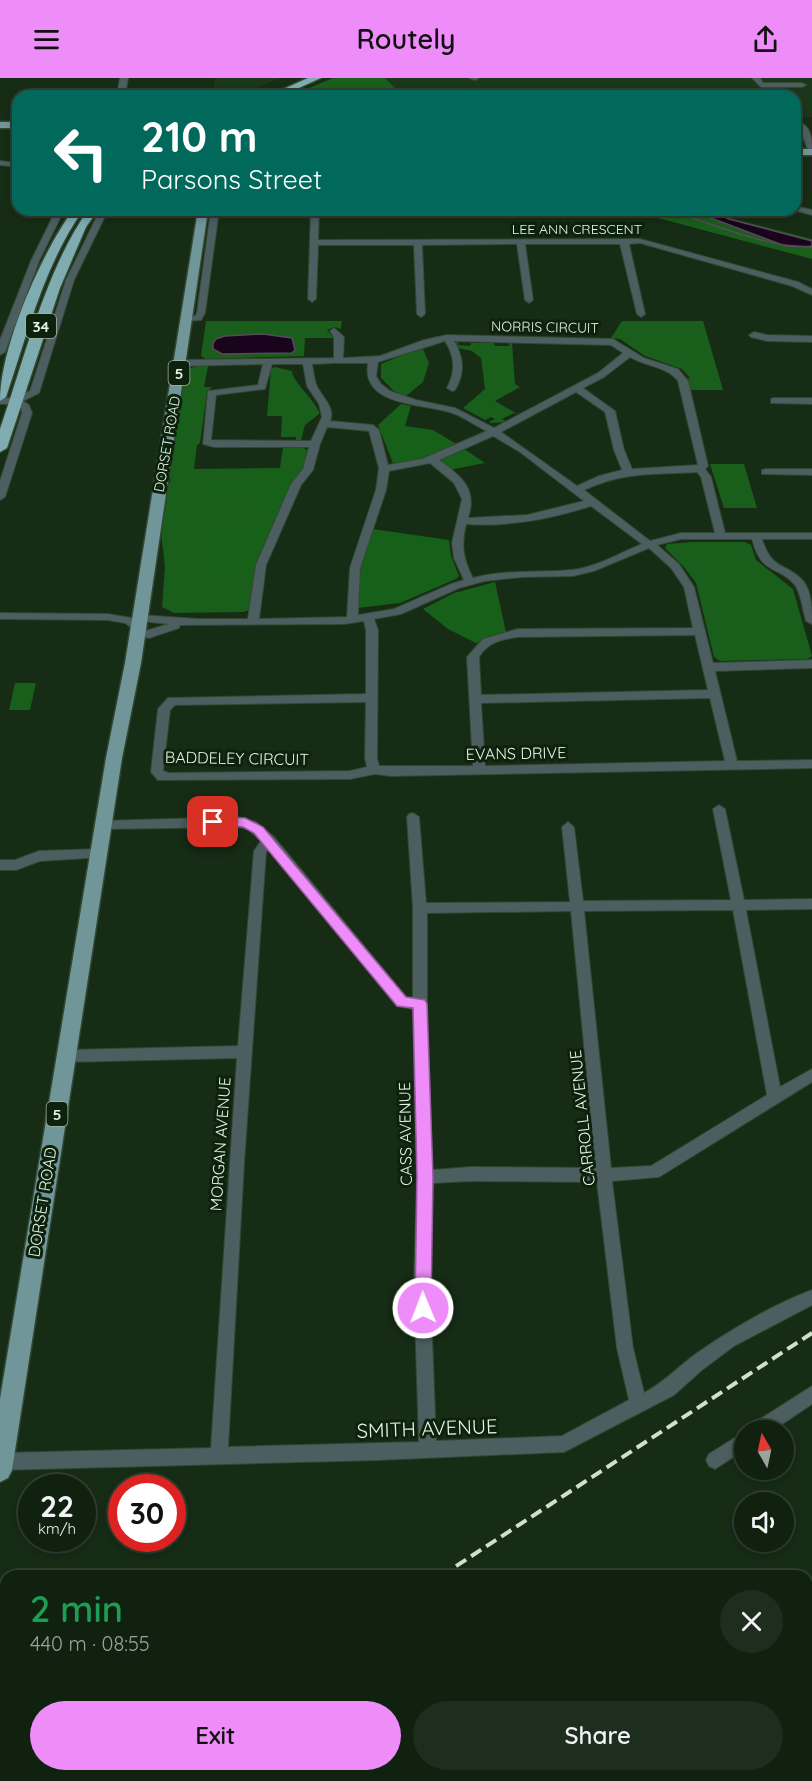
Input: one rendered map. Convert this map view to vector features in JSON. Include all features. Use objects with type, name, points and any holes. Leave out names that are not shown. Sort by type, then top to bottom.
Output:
[{"type":"highway","points":[[276,90],[298,78]]},
{"type":"highway","points":[[281,90],[316,78]]},
{"type":"highway","name":"34","points":[[0,399],[39,283],[66,225],[73,216]]},
{"type":"highway","name":"34","points":[[0,448],[61,270],[81,227],[89,216]]},
{"type":"main road","name":"DORSET ROAD","points":[[1,1466],[114,758],[144,665],[145,619],[157,569],[155,512],[181,363],[202,216]]},
{"type":"main road","name":"DORSET ROAD","points":[[200,234],[207,216]]},
{"type":"street","points":[[756,78],[761,85],[802,85]]},
{"type":"street","points":[[802,126],[812,151]]},
{"type":"street","points":[[0,352],[2,341],[35,261],[57,216]]},
{"type":"street","points":[[15,401],[34,393],[70,280],[100,216]]},
{"type":"street","points":[[186,319],[198,318],[201,314],[214,216]]},
{"type":"street","points":[[312,299],[315,216]]},
{"type":"street","points":[[624,241],[641,314]]},
{"type":"street","name":"LEE ANN CRESCENT","points":[[314,244],[624,241],[652,243],[795,284],[812,292]]},
{"type":"street","points":[[521,243],[529,300]]},
{"type":"street","points":[[418,244],[421,314]]},
{"type":"street","points":[[334,331],[339,337],[338,362]]},
{"type":"street","points":[[754,336],[812,339]]},
{"type":"street","points":[[447,338],[456,352],[459,364],[458,376],[452,388]]},
{"type":"street","name":"NORRIS CIRCUIT","points":[[181,363],[266,363],[309,366],[338,362],[370,363],[394,356],[425,341],[447,338],[613,342],[630,354],[675,371],[682,377],[703,464],[699,468]]},
{"type":"street","points":[[384,468],[404,469],[493,431],[601,375],[617,361],[630,354]]},
{"type":"street","points":[[266,363],[263,385],[260,389],[222,390],[211,393],[206,441],[214,444],[315,444]]},
{"type":"street","points":[[370,363],[374,381],[393,397],[450,410],[493,431],[523,450],[668,558],[683,576],[693,598],[732,765]]},
{"type":"street","points":[[254,618],[261,565],[296,484],[308,470],[315,444],[324,424],[326,408],[312,386],[309,366]]},
{"type":"street","points":[[575,389],[607,407],[612,415],[623,459],[631,471]]},
{"type":"street","points":[[0,399],[15,401],[26,407],[27,413],[0,497]]},
{"type":"street","points":[[774,401],[812,401]]},
{"type":"street","points":[[324,424],[370,427],[374,430],[384,468],[373,518],[355,568],[352,617]]},
{"type":"street","points":[[430,459],[449,473],[467,496],[468,503],[461,521],[456,548],[465,573],[471,582]]},
{"type":"street","points":[[575,489],[631,471],[699,468],[706,477],[721,536]]},
{"type":"street","points":[[766,472],[812,472]]},
{"type":"street","points":[[461,521],[480,522],[547,515],[590,500]]},
{"type":"street","points":[[108,617],[129,621],[254,618],[336,622],[352,617],[409,608],[440,593],[471,582],[506,575],[582,572],[673,536],[812,536]]},
{"type":"street","points":[[756,536],[760,554],[767,564],[801,585],[812,621]]},
{"type":"street","points":[[0,616],[108,617],[129,614],[169,627],[254,618]]},
{"type":"street","points":[[368,616],[372,630],[370,758],[375,770]]},
{"type":"street","points":[[479,770],[473,657],[484,642],[498,636],[518,633],[700,631]]},
{"type":"street","points":[[709,667],[809,665]]},
{"type":"street","points":[[476,699],[715,694]]},
{"type":"street","name":"BADDELEY CIRCUIT","points":[[371,698],[172,701],[164,709],[157,772],[162,777],[204,777],[350,775],[375,770]]},
{"type":"street","name":"EVANS DRIVE","points":[[375,770],[391,772],[812,764]]},
{"type":"street","points":[[719,809],[740,905],[775,1098]]},
{"type":"street","name":"CASS AVENUE","points":[[413,817],[420,908],[425,1177],[422,1285],[428,1449]]},
{"type":"street","points":[[104,824],[238,822],[252,825],[269,840],[402,1002],[420,1004]]},
{"type":"street","name":"CARROLL AVENUE","points":[[568,827],[606,1176],[608,1216],[625,1348],[639,1405]]},
{"type":"street","name":"MORGAN AVENUE","points":[[219,1454],[244,1052],[260,851],[269,840]]},
{"type":"street","points":[[0,865],[16,865],[39,856],[99,854]]},
{"type":"street","points":[[420,908],[812,904]]},
{"type":"street","points":[[66,1056],[244,1052]]},
{"type":"street","points":[[425,1177],[471,1174],[606,1176],[654,1172],[812,1076]]},
{"type":"street","name":"SMITH AVENUE","points":[[1,1466],[219,1454],[564,1444],[668,1389],[696,1364],[728,1341],[812,1297]]},
{"type":"street","points":[[774,1420],[812,1394]]},
{"type":"street","points":[[715,1460],[734,1447]]},
{"type":"shaded area","points":[[215,78],[281,78],[250,90],[214,90]]},
{"type":"shaded area","points":[[385,78],[812,78],[812,117],[801,117],[801,90],[396,90]]},
{"type":"shaded area","points":[[706,216],[722,216],[812,241],[812,247],[785,246]]},
{"type":"shaded area","points":[[263,334],[292,338],[295,350],[292,353],[222,354],[213,349],[216,339],[225,336]]},
{"type":"green space","points":[[333,78],[385,78],[397,90],[304,90]]},
{"type":"green space","points":[[653,216],[725,216],[812,239],[812,259]]},
{"type":"green space","points":[[206,321],[342,321],[341,329],[334,327],[327,330],[334,338],[305,338],[304,356],[206,359],[201,356]]},
{"type":"green space","points":[[622,321],[703,321],[723,390],[689,390],[686,379],[690,378],[682,369],[645,356],[620,339],[611,338]]},
{"type":"green space","points":[[453,342],[470,346],[471,343],[494,343],[495,346],[509,346],[509,343],[512,343],[515,384],[520,387],[495,401],[519,415],[514,413],[502,419],[507,422],[491,423],[489,422],[495,419],[491,417],[485,420],[463,408],[485,389],[481,358],[472,351],[457,348]]},
{"type":"green space","points":[[422,347],[429,363],[423,382],[406,396],[394,391],[381,378],[381,364]]},
{"type":"green space","points":[[196,366],[208,366],[204,387],[212,387],[207,393],[194,469],[280,468],[283,447],[302,447],[309,451],[307,462],[289,495],[250,610],[243,612],[174,613],[162,607],[165,567],[161,533],[164,494],[171,480],[167,469],[185,377],[189,369]]},
{"type":"green space","points":[[275,367],[292,371],[295,380],[319,412],[305,425],[301,440],[296,440],[296,437],[281,437],[282,416],[267,416],[271,369]]},
{"type":"green space","points":[[401,404],[411,406],[405,426],[433,430],[458,445],[409,466],[394,466],[378,425]]},
{"type":"green space","points":[[464,449],[485,463],[449,470],[435,460]]},
{"type":"green space","points":[[710,464],[744,464],[757,508],[724,508]]},
{"type":"green space","points":[[277,469],[304,473],[280,513],[267,517],[256,513],[258,505],[252,502],[219,499],[207,492],[206,486],[216,480]]},
{"type":"green space","points":[[245,522],[272,529],[256,573],[221,581],[199,575],[199,565],[211,558],[212,537],[217,531],[213,525],[217,523],[224,526]]},
{"type":"green space","points":[[373,529],[449,540],[451,556],[459,576],[400,603],[358,608],[358,566]]},
{"type":"green space","points":[[745,542],[751,545],[756,560],[793,589],[812,656],[808,659],[720,661],[714,657],[696,583],[665,548],[667,544]]},
{"type":"green space","points":[[495,582],[506,632],[476,643],[448,629],[423,609],[454,593]]},
{"type":"green space","points":[[15,683],[36,683],[30,710],[9,710]]},
{"type":"waterway","points":[[686,216],[761,240],[779,244],[812,246]]},
{"type":"railway","points":[[450,1570],[812,1333]]},
{"type":"route","points":[[213,822],[245,822],[258,830],[269,840],[402,1002],[420,1004],[425,1177],[423,1308]]}]
